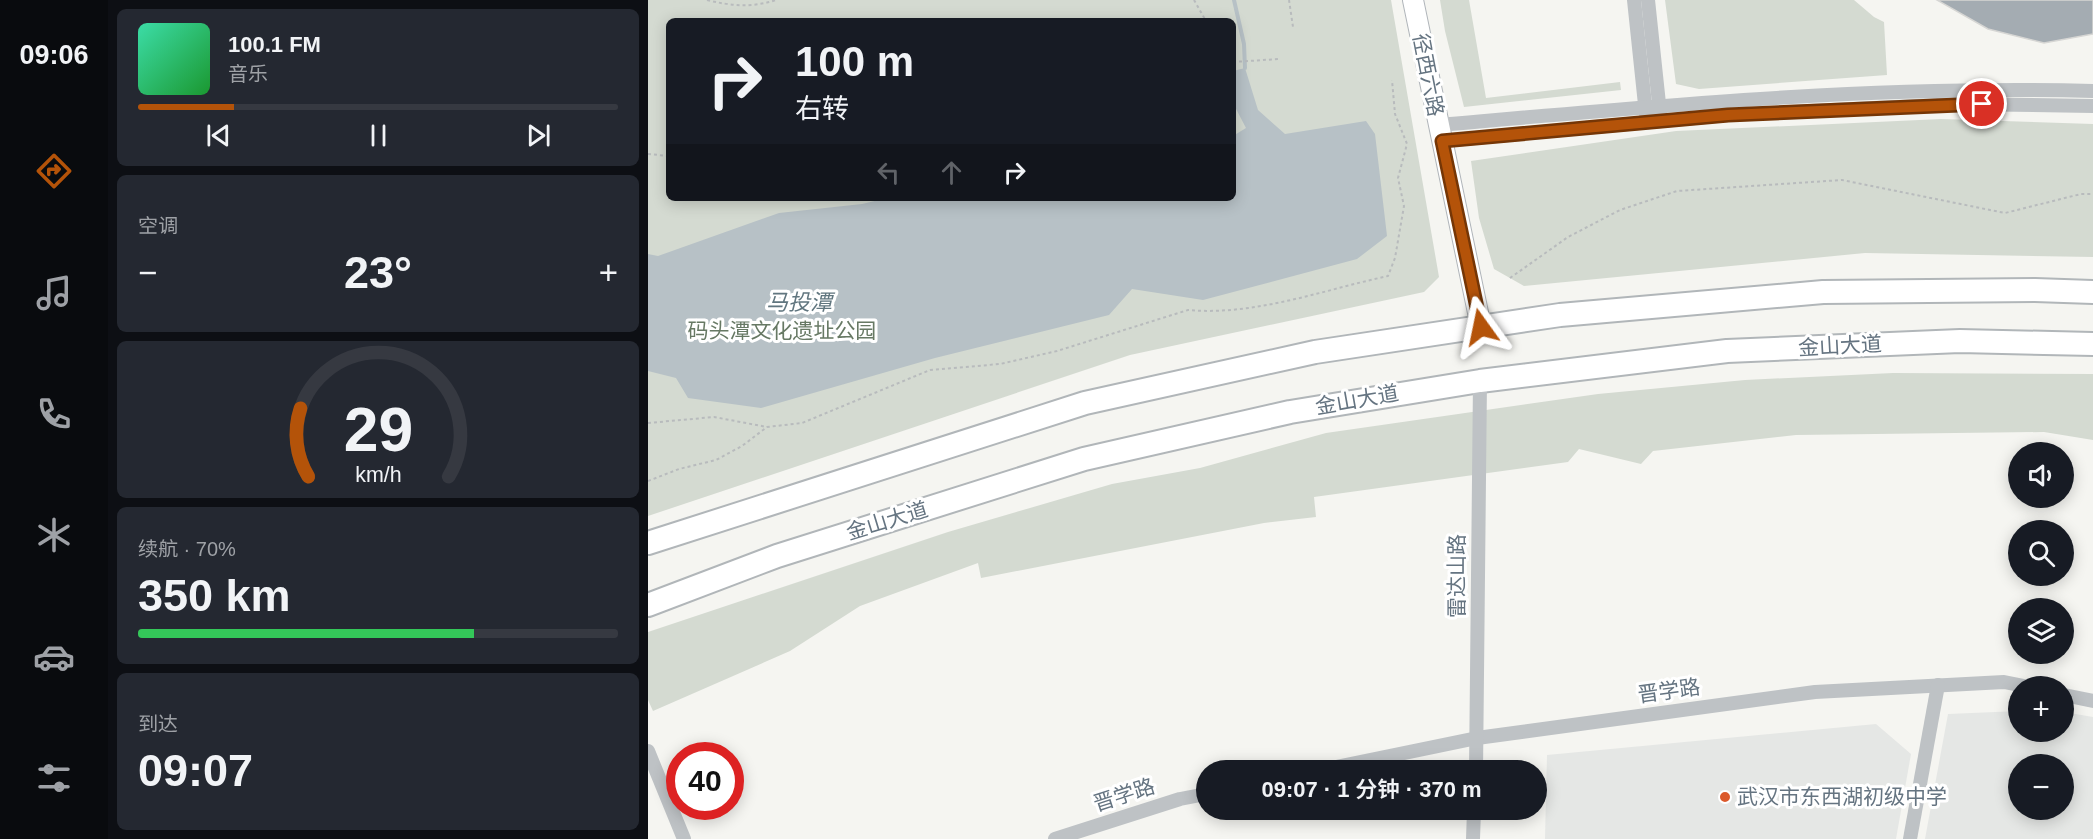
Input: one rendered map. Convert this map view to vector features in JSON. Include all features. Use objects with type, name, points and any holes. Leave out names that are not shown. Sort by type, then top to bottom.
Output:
[{"type":"main road","points":[[648,543],[1085,403],[1315,352],[1560,315],[1823,292],[2035,290],[2093,292]]},
{"type":"main road","name":"金山大道","points":[[648,605],[777,556],[1084,459],[1290,412],[1480,381],[1727,351],[1960,341],[2093,344]]},
{"type":"street","name":"径西六路","points":[[1413,0],[1481,327]]},
{"type":"street","points":[[1634,0],[1654,122]]},
{"type":"street","points":[[1648,0],[1652,107]]},
{"type":"street","points":[[1440,133],[1652,107],[1924,90],[2093,91]]},
{"type":"street","points":[[1440,133],[1654,122],[1728,115],[1959,104],[2093,106]]},
{"type":"street","name":"雷达山路","points":[[1476,760],[1480,381]]},
{"type":"street","name":"晋学路","points":[[1370,760],[1477,738],[1815,692],[2008,683]]},
{"type":"street","points":[[1910,839],[1938,685]]},
{"type":"street","points":[[2074,697],[2093,701]]},
{"type":"street","points":[[648,751],[684,839]]},
{"type":"street","name":"晋学路","points":[[1055,839],[1196,796]]},
{"type":"street","points":[[1473,839],[1474,820]]},
{"type":"path","points":[[707,0],[733,7],[759,5],[776,0]]},
{"type":"path","points":[[1194,0],[1204,18]]},
{"type":"path","points":[[1289,0],[1293,27]]},
{"type":"path","points":[[1236,62],[1279,60]]},
{"type":"path","points":[[648,423],[714,417],[767,427],[802,423],[930,370],[1000,364],[1057,351],[1188,310],[1210,312],[1285,302],[1388,276],[1395,258],[1404,206],[1398,178],[1407,144],[1395,114],[1392,80]]},
{"type":"path","points":[[648,154],[666,156]]},
{"type":"path","points":[[1510,279],[1568,237],[1620,210],[1677,191],[1842,180],[2005,213],[2081,194],[2093,194]]},
{"type":"path","points":[[648,481],[679,469],[716,460],[742,446],[767,427]]},
{"type":"shaded area","points":[[2008,711],[2008,742],[2074,742],[2074,714],[2093,717],[2093,839],[1925,839],[1948,714]]},
{"type":"shaded area","name":"武汉市东西湖初级中学","points":[[1876,724],[1911,754],[1896,839],[1545,839],[1547,755]]},
{"type":"green space","name":"码头潭文化遗址公园","points":[[648,0],[1391,0],[1439,277],[1424,292],[1130,355],[648,516]]},
{"type":"green space","points":[[1440,0],[1469,0],[1486,98],[1620,82],[1621,90],[1464,107],[1445,31]]},
{"type":"green space","points":[[1665,0],[1854,0],[1874,17],[1884,22],[1887,75],[1699,89],[1676,84]]},
{"type":"green space","points":[[1941,119],[2093,124],[2093,257],[1865,253],[1524,286],[1494,269],[1479,218],[1471,161],[1676,131]]},
{"type":"green space","points":[[1893,373],[2093,374],[2093,440],[2044,432],[1796,435],[1653,451],[1641,464],[1579,449],[1568,462],[1314,497],[1316,517],[1264,523],[981,578],[978,563],[860,606],[790,651],[653,711],[648,700],[648,632],[948,532],[1112,484],[1200,468],[1326,433],[1598,394],[1745,380]]},
{"type":"water","name":"马投潭","points":[[1245,68],[1258,110],[1285,134],[1366,121],[1375,134],[1387,236],[1357,259],[1203,300],[1132,289],[1109,315],[935,358],[761,408],[688,398],[676,378],[648,371],[648,254],[658,256],[779,213],[874,201],[1236,201],[1236,134],[1246,128],[1236,109],[1236,70]]},
{"type":"building","points":[[1937,0],[2093,0],[2093,34],[2044,43],[1988,29]]},
{"type":"waterway","points":[[1234,0],[1244,44],[1245,68]]},
{"type":"place","name":"武汉市东西湖初级中学","points":[[1725,797]]},
{"type":"route","points":[[1481,327],[1442,141],[1728,115],[1982,104]]}]
